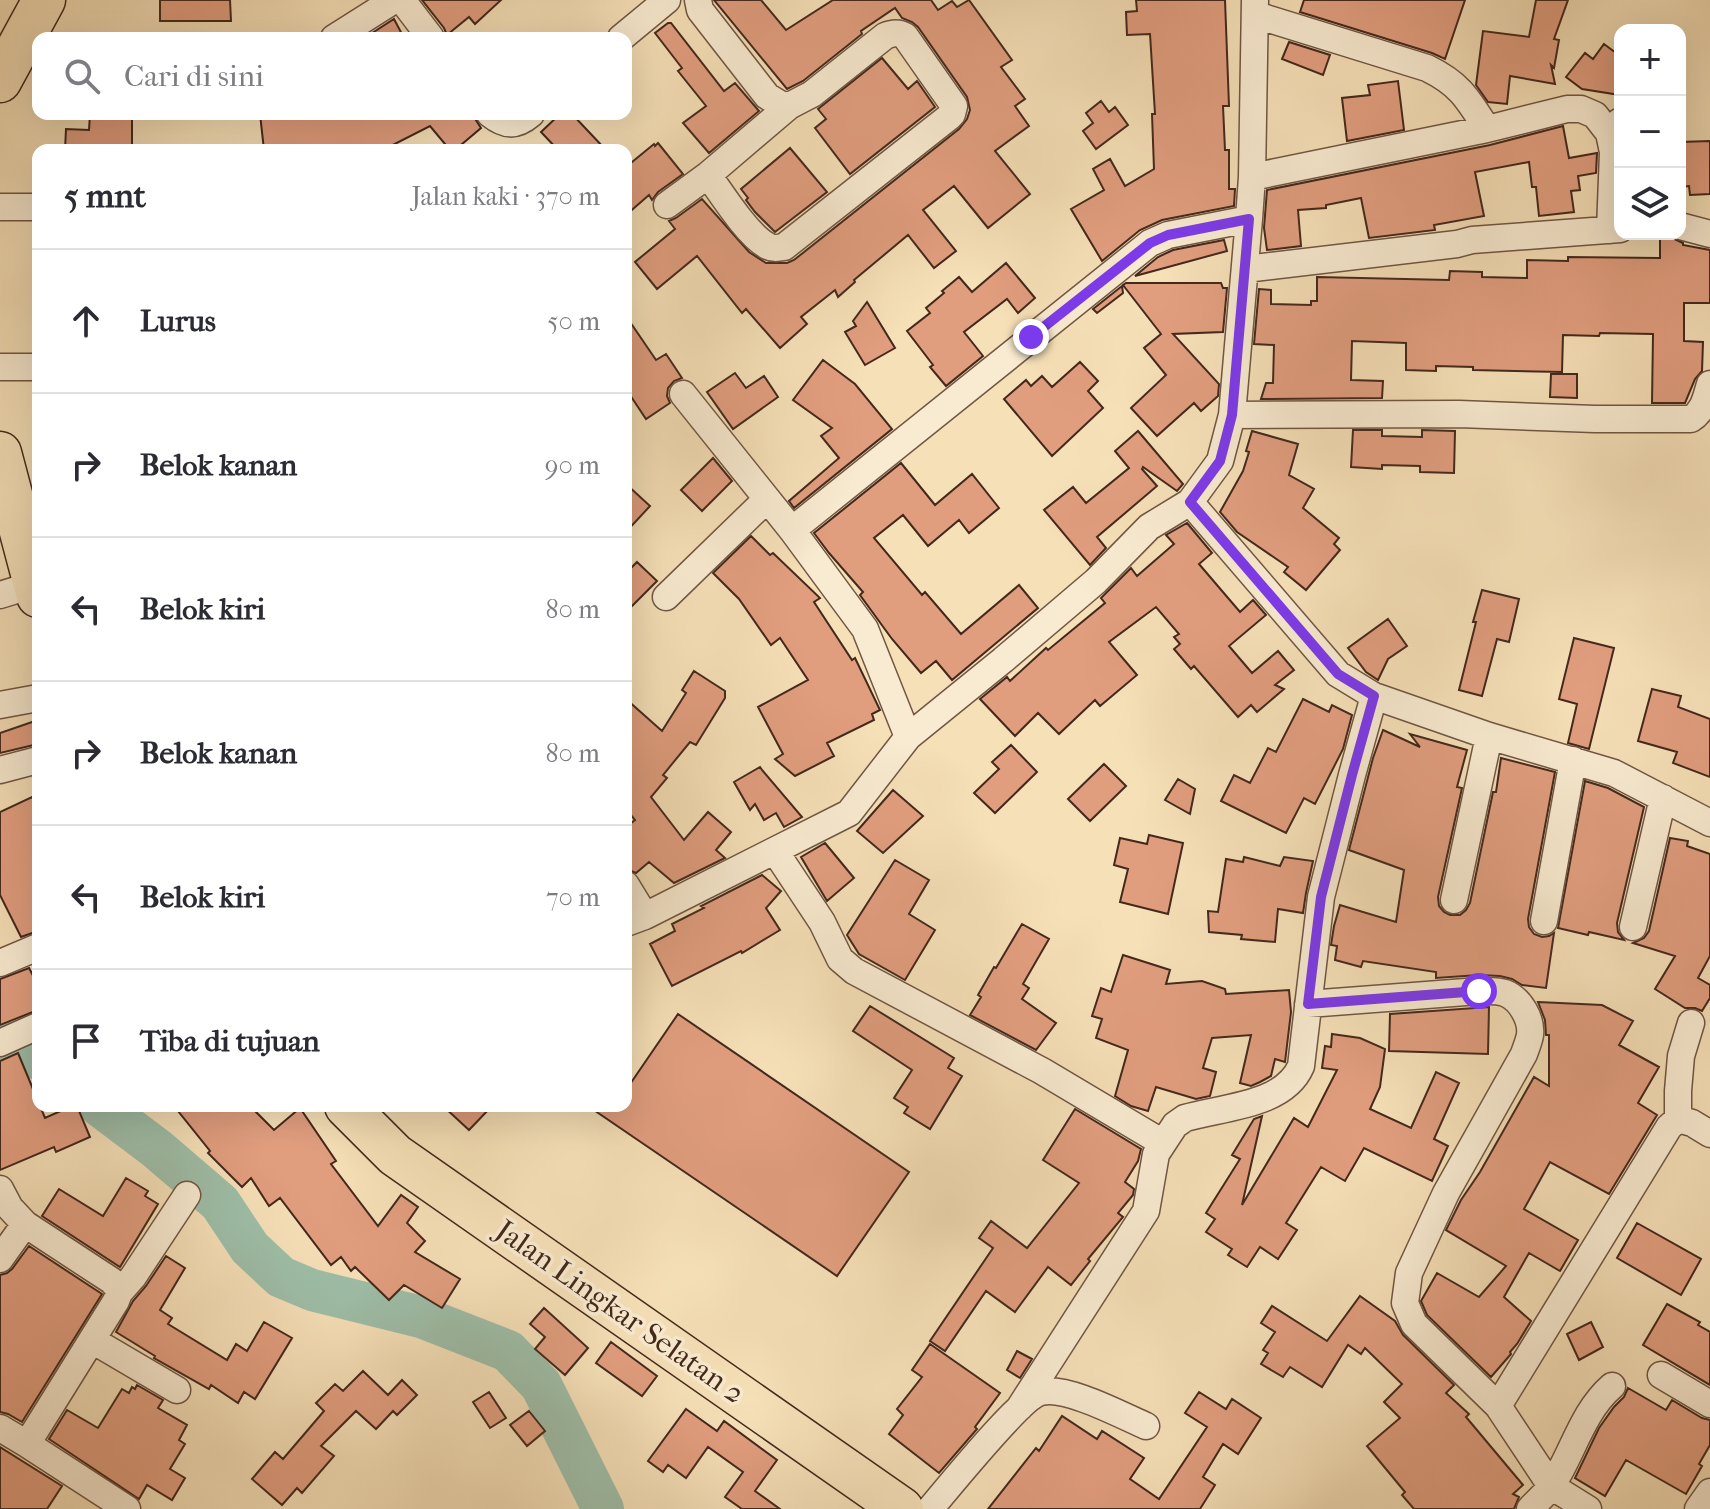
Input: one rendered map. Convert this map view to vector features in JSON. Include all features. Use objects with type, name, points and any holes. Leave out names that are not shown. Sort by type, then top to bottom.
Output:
[{"type":"highway","points":[[0,81],[44,0]]},
{"type":"highway","points":[[0,453],[25,592]]},
{"type":"highway","name":"Jalan Lingkar Selatan 2","points":[[352,1112],[395,1155],[902,1509]]},
{"type":"street","points":[[346,32],[394,0]]},
{"type":"street","points":[[402,0],[426,32]]},
{"type":"street","points":[[628,32],[667,0]]},
{"type":"street","points":[[698,0],[700,10],[767,96],[789,106]]},
{"type":"street","points":[[636,919],[849,813],[908,737],[1096,581],[1149,527],[1190,502],[1220,461],[1232,415],[1249,219],[1256,8],[1427,68],[1447,78],[1466,95],[1487,129]]},
{"type":"street","points":[[667,205],[708,175],[789,106],[812,94],[885,36],[895,33],[905,36],[954,106],[949,117],[784,247],[766,245],[749,230],[708,175]]},
{"type":"street","points":[[1252,177],[1487,129],[1567,109],[1581,109],[1614,125]]},
{"type":"street","points":[[500,120],[514,124],[524,120]]},
{"type":"street","points":[[1614,139],[1614,191]]},
{"type":"street","points":[[0,207],[32,207]]},
{"type":"street","points":[[792,530],[1150,243],[1168,235],[1249,219]]},
{"type":"street","points":[[1686,228],[1710,234]]},
{"type":"street","points":[[1245,269],[1472,240],[1614,230]]},
{"type":"street","points":[[0,367],[32,367]]},
{"type":"street","points":[[1232,415],[1459,414],[1691,419],[1702,408],[1710,384]]},
{"type":"street","points":[[683,394],[792,530],[865,629],[908,737]]},
{"type":"street","points":[[666,597],[767,499]]},
{"type":"street","points":[[1190,502],[1338,674],[1374,696],[1489,736],[1614,773],[1710,823]]},
{"type":"street","points":[[930,1509],[1020,1407],[1146,1211],[1156,1154],[1175,1125],[1185,1118],[1263,1100],[1296,1077],[1301,1066],[1321,897],[1374,696]]},
{"type":"street","points":[[0,705],[32,699]]},
{"type":"street","points":[[1454,900],[1489,736]]},
{"type":"street","points":[[1544,921],[1573,760]]},
{"type":"street","points":[[0,770],[32,762]]},
{"type":"street","points":[[1633,927],[1663,798]]},
{"type":"street","points":[[775,851],[822,922],[840,959],[854,971],[1042,1071],[1163,1143]]},
{"type":"street","points":[[0,963],[32,950]]},
{"type":"street","points":[[1308,1004],[1502,991],[1523,1009],[1529,1021],[1530,1034],[1524,1054],[1446,1193],[1409,1273],[1405,1303],[1414,1324],[1498,1406],[1551,1486],[1588,1509]]},
{"type":"street","points":[[1498,1406],[1669,1127],[1678,1119],[1681,1056],[1691,1023]]},
{"type":"street","points":[[1678,1119],[1710,1134]]},
{"type":"street","points":[[0,1189],[10,1208],[25,1224],[112,1281],[119,1293]]},
{"type":"street","points":[[27,1444],[119,1293],[187,1195]]},
{"type":"street","points":[[0,1259],[25,1224]]},
{"type":"street","points":[[92,1340],[177,1390]]},
{"type":"street","points":[[1661,1375],[1710,1404]]},
{"type":"street","points":[[1530,1509],[1551,1486],[1591,1410],[1612,1386]]},
{"type":"street","points":[[1020,1407],[1040,1392],[1071,1394],[1146,1426]]},
{"type":"street","points":[[0,1428],[127,1509]]},
{"type":"street","points":[[1698,1509],[1710,1492]]},
{"type":"building","points":[[160,0],[230,0],[231,21],[160,21]]},
{"type":"building","points":[[422,0],[501,0],[475,24],[469,17],[451,32],[446,32]]},
{"type":"building","points":[[714,0],[761,0],[786,30],[833,0],[931,0],[938,10],[952,1],[957,7],[969,0],[1012,60],[1001,67],[1025,99],[1015,106],[1029,126],[995,151],[1030,194],[988,228],[954,186],[923,210],[956,251],[934,268],[908,235],[838,297],[835,290],[801,317],[807,324],[780,348],[746,309],[742,313],[697,256],[657,289],[635,262],[675,229],[669,221],[702,199],[749,252],[766,263],[787,263],[959,129],[970,110],[967,97],[918,27],[902,18],[895,8],[861,31],[862,34],[803,81],[787,89]]},
{"type":"building","points":[[1136,0],[1225,0],[1229,106],[1223,106],[1225,150],[1229,150],[1229,189],[1235,189],[1234,206],[1162,220],[1140,230],[1102,261],[1071,209],[1104,190],[1093,169],[1110,159],[1125,186],[1154,169],[1152,114],[1155,114],[1150,34],[1127,35],[1126,12],[1137,11]]},
{"type":"building","points":[[1304,0],[1465,0],[1445,59],[1300,12]]},
{"type":"building","points":[[1536,0],[1568,0],[1554,39],[1559,40],[1554,68],[1551,65],[1555,84],[1510,76],[1507,104],[1488,102],[1476,85],[1483,31],[1529,37]]},
{"type":"building","points":[[394,19],[401,32],[374,32]]},
{"type":"building","points":[[668,23],[724,91],[735,83],[759,111],[709,153],[683,123],[706,106],[678,71],[682,68],[655,33]]},
{"type":"building","points":[[1289,42],[1330,55],[1323,75],[1282,59]]},
{"type":"building","points":[[1604,44],[1614,52],[1614,94],[1582,89],[1566,77],[1585,53],[1593,59]]},
{"type":"building","points":[[882,58],[908,89],[917,81],[935,107],[850,174],[815,128],[826,119],[818,109]]},
{"type":"building","points":[[1398,81],[1404,130],[1347,141],[1342,98],[1370,95],[1368,85]]},
{"type":"building","points":[[1101,101],[1109,112],[1115,107],[1128,125],[1096,149],[1083,131],[1093,123],[1086,113]]},
{"type":"building","points":[[90,120],[132,120],[132,144],[65,144],[66,129],[89,130]]},
{"type":"building","points":[[261,120],[476,120],[481,128],[462,144],[445,144],[430,126],[395,144],[263,144]]},
{"type":"building","points":[[554,120],[578,120],[600,144],[552,144],[541,132]]},
{"type":"building","points":[[1563,126],[1569,158],[1597,153],[1596,173],[1578,176],[1580,190],[1571,191],[1574,212],[1539,216],[1529,162],[1475,172],[1484,216],[1434,225],[1435,230],[1369,238],[1361,198],[1326,205],[1326,208],[1298,210],[1301,246],[1267,250],[1264,228],[1267,190],[1490,145]]},
{"type":"building","points":[[1710,141],[1710,194],[1690,195],[1689,186],[1686,186],[1686,142]]},
{"type":"building","points":[[658,143],[683,174],[652,200],[649,195],[632,210],[632,162]]},
{"type":"building","points":[[790,148],[827,192],[775,232],[755,212],[741,189]]},
{"type":"building","points":[[1224,240],[1227,251],[1135,276],[1158,257],[1173,250]]},
{"type":"building","points":[[1660,240],[1677,240],[1683,245],[1710,250],[1710,303],[1684,303],[1684,341],[1703,342],[1702,371],[1695,379],[1685,403],[1652,403],[1653,334],[1600,333],[1599,336],[1563,335],[1562,372],[1436,366],[1436,371],[1406,370],[1406,343],[1352,341],[1351,380],[1383,381],[1382,398],[1261,399],[1266,383],[1273,383],[1274,345],[1254,344],[1259,289],[1271,290],[1271,304],[1311,305],[1311,301],[1317,301],[1317,277],[1449,280],[1450,271],[1482,272],[1482,277],[1527,278],[1527,260],[1660,258]]},
{"type":"building","points":[[1006,263],[1035,298],[1018,313],[1007,299],[964,332],[983,356],[946,386],[907,331],[930,313],[926,308],[959,277],[972,292]]},
{"type":"building","points":[[1221,283],[1223,288],[1227,288],[1223,332],[1173,334],[1219,384],[1218,396],[1201,411],[1194,403],[1157,436],[1131,408],[1166,375],[1144,348],[1161,334],[1123,285]]},
{"type":"building","points":[[1122,286],[1123,293],[1097,313],[1093,309]]},
{"type":"building","points":[[867,302],[895,348],[865,365],[845,332],[856,326],[853,321]]},
{"type":"building","points":[[632,325],[656,360],[666,354],[682,378],[668,388],[670,403],[646,419],[632,398]]},
{"type":"building","points":[[823,360],[855,384],[892,429],[794,508],[789,501],[839,458],[821,436],[832,428],[793,400]]},
{"type":"building","points":[[1080,362],[1098,381],[1088,391],[1103,408],[1052,456],[1004,399],[1026,380],[1031,386],[1042,376],[1052,387]]},
{"type":"building","points":[[735,373],[746,388],[764,376],[778,397],[733,429],[707,392]]},
{"type":"building","points":[[1551,374],[1577,374],[1577,398],[1550,397]]},
{"type":"building","points":[[1353,430],[1382,430],[1382,436],[1422,437],[1422,430],[1455,431],[1454,473],[1420,472],[1420,466],[1382,465],[1382,469],[1351,467]]},
{"type":"building","points":[[1138,431],[1183,484],[1177,491],[1143,467],[1157,486],[1097,537],[1106,548],[1090,565],[1044,510],[1073,487],[1086,503],[1129,468],[1115,451]]},
{"type":"building","points":[[1252,431],[1298,444],[1289,475],[1314,489],[1303,508],[1339,538],[1334,544],[1340,550],[1306,590],[1284,572],[1288,567],[1237,532],[1220,512],[1243,471]]},
{"type":"building","points":[[713,458],[732,481],[702,511],[681,490]]},
{"type":"building","points":[[901,463],[935,505],[972,474],[999,508],[969,533],[959,520],[928,546],[903,515],[874,538],[922,595],[925,592],[961,634],[1019,585],[1038,608],[952,680],[936,661],[921,673],[860,595],[863,592],[814,533]]},
{"type":"building","points":[[632,490],[650,506],[632,526]]},
{"type":"building","points":[[1187,523],[1212,553],[1199,564],[1240,612],[1253,600],[1266,615],[1229,646],[1252,673],[1278,651],[1294,670],[1275,685],[1284,689],[1257,712],[1251,705],[1238,717],[1194,666],[1191,669],[1174,649],[1180,644],[1174,637],[1179,634],[1156,607],[1109,642],[1137,675],[1100,706],[1095,700],[1059,734],[1038,713],[1015,736],[980,699],[1007,677],[1010,681],[1046,648],[1048,650],[1105,603],[1101,598],[1131,568],[1137,576],[1174,544],[1166,535]]},
{"type":"building","points":[[751,536],[820,598],[814,602],[852,660],[855,658],[880,710],[872,714],[874,720],[827,743],[834,756],[795,776],[775,759],[783,754],[758,707],[808,680],[780,638],[771,645],[739,599],[713,573]]},
{"type":"building","points":[[637,562],[657,581],[632,606],[632,567]]},
{"type":"building","points":[[1482,590],[1519,599],[1509,642],[1497,639],[1482,696],[1459,690]]},
{"type":"building","points":[[1388,619],[1407,646],[1388,659],[1378,680],[1366,672],[1348,648]]},
{"type":"building","points":[[1574,638],[1614,648],[1589,749],[1568,743],[1577,704],[1559,699]]},
{"type":"building","points":[[694,671],[725,691],[725,698],[696,745],[690,742],[663,775],[667,778],[651,797],[684,840],[708,812],[731,832],[716,850],[725,858],[674,883],[649,862],[636,873],[632,871],[632,822],[635,820],[632,816],[632,704],[662,731],[686,693],[682,690]]},
{"type":"building","points":[[1652,689],[1681,696],[1678,707],[1710,719],[1710,777],[1673,763],[1677,752],[1638,741]]},
{"type":"building","points":[[1303,699],[1329,712],[1332,705],[1352,715],[1343,749],[1315,804],[1304,798],[1286,833],[1221,801],[1234,775],[1250,783],[1268,748],[1276,752]]},
{"type":"building","points":[[32,722],[32,745],[0,753],[0,733]]},
{"type":"building","points":[[1383,730],[1420,747],[1410,734],[1467,750],[1457,787],[1462,788],[1438,897],[1439,906],[1450,915],[1460,915],[1470,903],[1501,758],[1555,772],[1528,919],[1534,934],[1542,937],[1554,933],[1546,988],[1522,985],[1500,976],[1436,978],[1436,972],[1363,961],[1361,967],[1335,960],[1337,946],[1331,945],[1340,905],[1396,922],[1404,870],[1349,850]]},
{"type":"building","points":[[1011,745],[1037,772],[995,813],[974,793],[999,769],[992,762]]},
{"type":"building","points":[[1104,764],[1126,786],[1090,821],[1068,799]]},
{"type":"building","points":[[760,767],[802,817],[784,827],[776,813],[764,820],[755,804],[750,810],[734,782]]},
{"type":"building","points":[[1178,779],[1195,789],[1190,814],[1165,800]]},
{"type":"building","points":[[1585,781],[1608,788],[1644,807],[1617,923],[1618,932],[1624,940],[1558,928]]},
{"type":"building","points":[[893,790],[923,816],[883,853],[857,831]]},
{"type":"building","points":[[32,797],[32,933],[21,937],[0,895],[0,812]]},
{"type":"building","points":[[1149,835],[1183,843],[1168,914],[1120,902],[1128,869],[1114,865],[1120,838],[1147,844]]},
{"type":"building","points":[[1670,838],[1688,841],[1687,846],[1710,854],[1710,956],[1698,978],[1710,985],[1710,998],[1702,1011],[1685,1008],[1655,989],[1675,956],[1633,943],[1644,938],[1649,931]]},
{"type":"building","points":[[825,843],[854,878],[827,901],[801,857]]},
{"type":"building","points":[[1244,857],[1280,866],[1284,857],[1313,861],[1303,913],[1278,909],[1275,942],[1209,932],[1208,911],[1218,912],[1226,859],[1243,862]]},
{"type":"building","points":[[895,860],[929,880],[909,914],[935,930],[905,980],[859,954],[847,935]]},
{"type":"building","points":[[762,875],[781,891],[766,908],[780,930],[742,953],[672,986],[650,944],[675,931],[672,924],[704,908],[701,906]]},
{"type":"building","points":[[1022,924],[1049,939],[1023,984],[1029,988],[1022,999],[1056,1023],[1036,1050],[970,1015],[994,967]]},
{"type":"building","points":[[1123,955],[1170,970],[1166,984],[1202,981],[1225,989],[1226,994],[1289,990],[1291,1012],[1285,1062],[1275,1059],[1271,1076],[1260,1082],[1251,1086],[1240,1083],[1251,1035],[1212,1038],[1203,1068],[1216,1072],[1210,1096],[1196,1099],[1156,1087],[1148,1111],[1131,1106],[1115,1096],[1128,1050],[1096,1038],[1102,1019],[1092,1016],[1101,988],[1111,992]]},
{"type":"building","points":[[29,968],[32,974],[32,1012],[0,1025],[0,979]]},
{"type":"building","points":[[1538,1002],[1602,1005],[1633,1021],[1619,1045],[1659,1067],[1638,1103],[1657,1115],[1609,1194],[1550,1162],[1524,1209],[1578,1240],[1560,1271],[1529,1253],[1504,1297],[1531,1321],[1511,1354],[1491,1377],[1427,1315],[1421,1301],[1437,1273],[1479,1297],[1506,1266],[1446,1230],[1534,1077],[1549,1086],[1549,1035],[1546,1035],[1545,1020]]},
{"type":"building","points":[[870,1006],[954,1058],[948,1068],[962,1076],[930,1129],[904,1113],[908,1107],[894,1098],[912,1070],[853,1031]]},
{"type":"building","points":[[1489,1007],[1488,1054],[1389,1051],[1390,1014]]},
{"type":"building","points":[[678,1014],[909,1172],[837,1276],[597,1112],[632,1112],[632,1081]]},
{"type":"building","points":[[1332,1034],[1360,1038],[1385,1049],[1380,1087],[1370,1109],[1411,1128],[1436,1072],[1459,1083],[1434,1139],[1448,1146],[1432,1181],[1364,1148],[1345,1181],[1321,1167],[1286,1223],[1297,1230],[1278,1259],[1260,1247],[1247,1267],[1228,1255],[1232,1249],[1206,1232],[1215,1219],[1206,1213],[1240,1159],[1232,1155],[1254,1119],[1262,1116],[1242,1205],[1294,1118],[1308,1127],[1337,1070],[1322,1068],[1325,1046],[1331,1047]]},
{"type":"building","points":[[18,1053],[32,1087],[32,1112],[42,1112],[45,1118],[58,1112],[80,1112],[90,1137],[56,1152],[54,1147],[0,1170],[0,1061]]},
{"type":"building","points":[[1075,1109],[1141,1149],[1138,1161],[1125,1182],[1134,1189],[1133,1195],[1118,1213],[1123,1217],[1071,1285],[1048,1267],[1015,1312],[986,1291],[945,1351],[930,1341],[993,1248],[979,1238],[991,1221],[1027,1248],[1079,1183],[1043,1160]]},
{"type":"building","points":[[179,1112],[256,1112],[274,1130],[295,1112],[303,1112],[336,1161],[331,1164],[378,1226],[401,1195],[418,1207],[407,1223],[425,1241],[415,1252],[460,1279],[442,1308],[404,1285],[389,1300],[355,1267],[351,1271],[341,1257],[331,1265],[280,1198],[269,1206],[251,1178],[242,1187],[208,1153],[210,1151]]},
{"type":"building","points":[[450,1112],[486,1112],[469,1130]]},
{"type":"building","points":[[126,1178],[148,1191],[145,1196],[158,1204],[120,1267],[42,1216],[59,1189],[103,1216]]},
{"type":"building","points":[[1637,1223],[1701,1259],[1681,1295],[1617,1258]]},
{"type":"building","points":[[29,1246],[102,1294],[22,1422],[0,1412],[0,1275],[12,1269]]},
{"type":"building","points":[[166,1256],[185,1268],[160,1310],[172,1318],[168,1324],[227,1360],[236,1344],[247,1351],[264,1322],[292,1338],[255,1399],[244,1392],[238,1403],[211,1385],[209,1389],[154,1358],[116,1332],[133,1301]]},
{"type":"building","points":[[1360,1296],[1395,1321],[1403,1335],[1454,1385],[1446,1393],[1469,1414],[1466,1417],[1523,1485],[1513,1494],[1519,1497],[1514,1509],[1414,1509],[1402,1495],[1405,1492],[1367,1446],[1400,1418],[1384,1402],[1402,1384],[1365,1348],[1361,1354],[1348,1345],[1322,1387],[1290,1367],[1283,1377],[1261,1364],[1268,1353],[1263,1350],[1275,1332],[1261,1323],[1272,1306],[1327,1341]]},
{"type":"building","points":[[1667,1304],[1700,1322],[1698,1325],[1710,1332],[1710,1385],[1643,1345]]},
{"type":"building","points":[[544,1308],[588,1348],[565,1375],[535,1349],[545,1337],[530,1324]]},
{"type":"building","points":[[1591,1322],[1603,1347],[1579,1360],[1567,1334]]},
{"type":"building","points":[[611,1342],[657,1376],[642,1396],[596,1363]]},
{"type":"building","points":[[930,1344],[1000,1393],[975,1427],[977,1429],[939,1473],[889,1434],[903,1415],[897,1409],[922,1377],[912,1370]]},
{"type":"building","points":[[1017,1351],[1032,1359],[1020,1378],[1007,1370]]},
{"type":"building","points":[[363,1371],[388,1395],[402,1380],[417,1395],[397,1415],[393,1411],[376,1429],[356,1411],[321,1446],[334,1456],[302,1493],[297,1488],[282,1505],[252,1479],[275,1452],[283,1459],[324,1411],[316,1403],[335,1384],[343,1391]]},
{"type":"building","points":[[137,1385],[163,1400],[158,1408],[187,1425],[179,1440],[185,1444],[170,1469],[185,1478],[172,1500],[147,1485],[139,1499],[49,1439],[67,1410],[98,1428],[122,1389],[129,1393]]},
{"type":"building","points":[[1628,1388],[1666,1410],[1672,1400],[1710,1420],[1710,1445],[1686,1494],[1626,1460],[1605,1496],[1575,1478],[1599,1428]]},
{"type":"building","points":[[489,1392],[506,1418],[490,1428],[473,1402]]},
{"type":"building","points":[[1199,1392],[1226,1409],[1232,1399],[1261,1418],[1238,1454],[1223,1444],[1203,1477],[1215,1485],[1200,1509],[988,1509],[1036,1448],[1039,1451],[1062,1416],[1097,1439],[1102,1431],[1144,1458],[1130,1479],[1159,1499],[1207,1427],[1185,1413]]},
{"type":"building","points":[[686,1409],[717,1431],[724,1421],[777,1460],[755,1491],[780,1509],[742,1509],[725,1497],[743,1472],[708,1447],[686,1478],[668,1465],[663,1472],[648,1461]]},
{"type":"building","points":[[529,1411],[545,1431],[527,1446],[510,1425]]},
{"type":"building","points":[[0,1447],[62,1486],[47,1509],[0,1509]]},
{"type":"waterway","points":[[0,1040],[32,1056]]},
{"type":"waterway","points":[[108,1112],[220,1203],[250,1248],[281,1277],[312,1290],[421,1317],[508,1351],[541,1385],[603,1509]]},
{"type":"route","points":[[1031,337],[1150,243],[1168,235],[1249,219],[1232,415],[1220,461],[1190,502],[1338,674],[1374,696],[1321,897],[1308,1004],[1479,991]]}]
